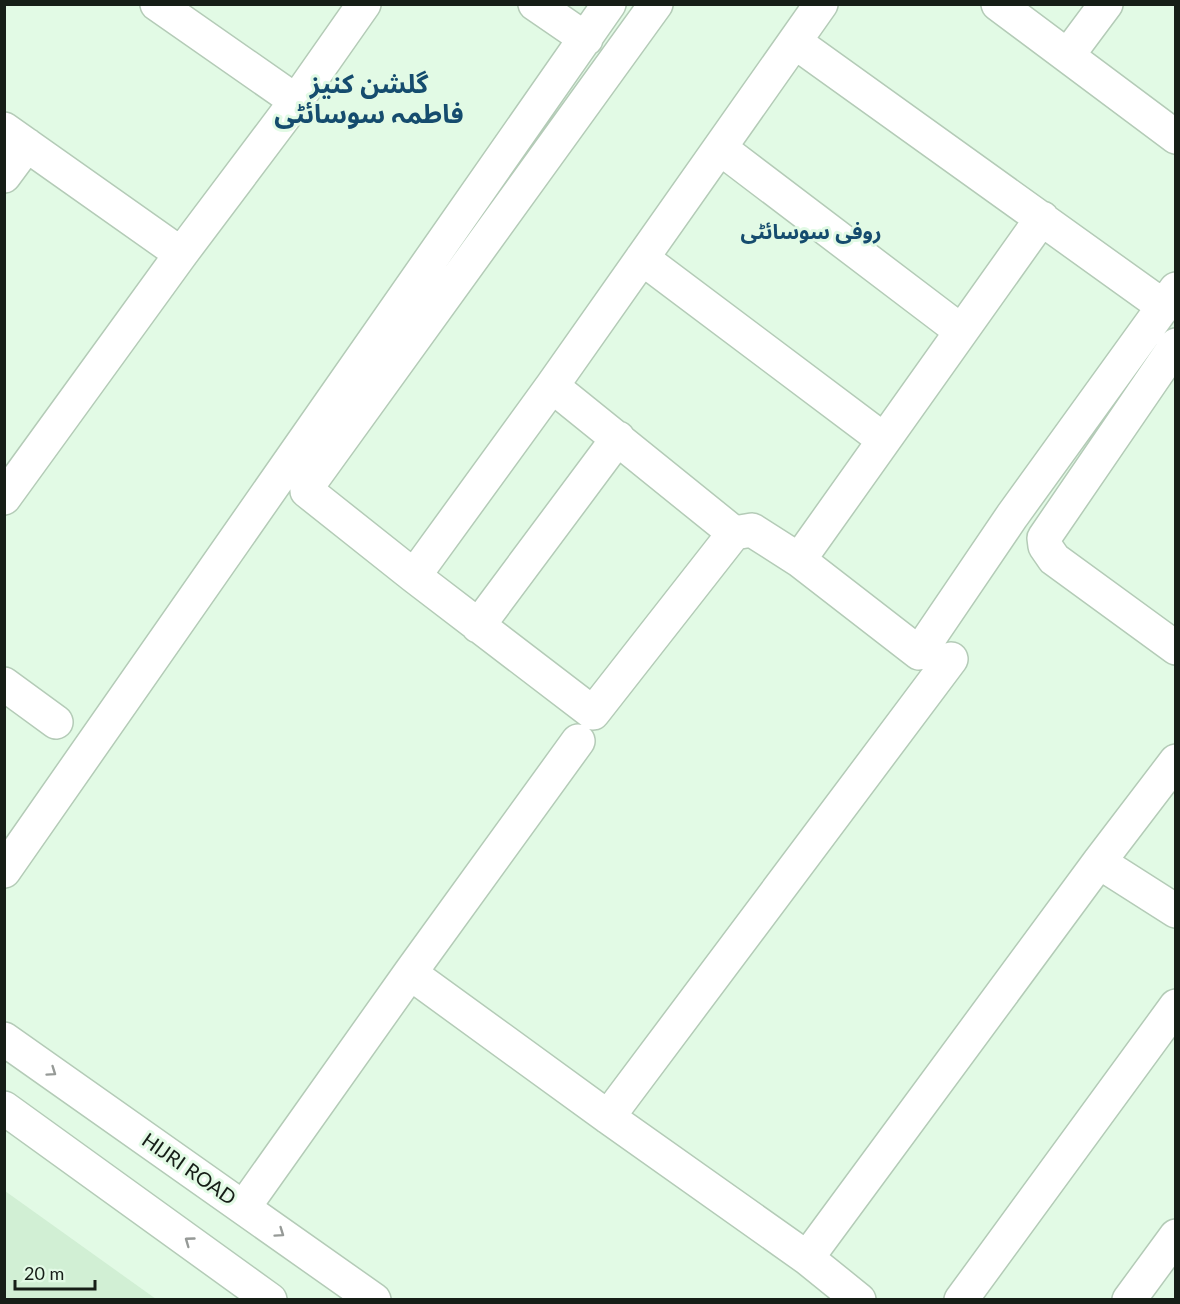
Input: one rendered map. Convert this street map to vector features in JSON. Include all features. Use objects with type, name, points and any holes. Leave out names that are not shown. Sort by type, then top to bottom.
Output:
[{"type":"street","points":[[157,4],[296,100]]},
{"type":"street","points":[[4,498],[296,100],[363,4]]},
{"type":"street","points":[[536,4],[586,39]]},
{"type":"street","points":[[4,872],[609,4]]},
{"type":"street","points":[[656,4],[307,487],[311,495],[593,713],[734,533],[752,530],[798,561],[919,653],[1012,516],[1169,298],[1042,218],[795,42]]},
{"type":"street","points":[[414,576],[552,386],[821,4]]},
{"type":"street","points":[[998,4],[1176,137]]},
{"type":"street","points":[[1068,55],[1106,4]]},
{"type":"street","points":[[4,176],[16,137],[181,254]]},
{"type":"street","points":[[720,148],[961,331]]},
{"type":"street","points":[[798,561],[1042,218]]},
{"type":"street","points":[[642,258],[884,440]]},
{"type":"street","points":[[1176,345],[1165,383],[1044,538],[1045,546],[1054,559],[1176,648]]},
{"type":"street","points":[[552,386],[734,533]]},
{"type":"street","points":[[478,626],[618,438]]},
{"type":"street","points":[[608,1117],[951,659]]},
{"type":"street","points":[[4,684],[56,722]]},
{"type":"street","points":[[244,1207],[578,741]]},
{"type":"street","points":[[807,1258],[1176,761]]},
{"type":"street","points":[[1099,862],[1176,911]]},
{"type":"street","points":[[410,973],[807,1258],[859,1299]]},
{"type":"street","points":[[961,1299],[1176,1006]]},
{"type":"street","name":"HIJRI ROAD","points":[[4,1039],[374,1299]]},
{"type":"street","points":[[4,1108],[270,1299]]},
{"type":"street","points":[[1129,1299],[1176,1236]]},
{"type":"shaded area","points":[[5,1191],[156,1299],[5,1299]]},
{"type":"district","name":"گلشن کنیز فاطمہ سوسائٹی","points":[[369,99]]},
{"type":"district","name":"روفی سوسائٹی","points":[[811,232]]}]
